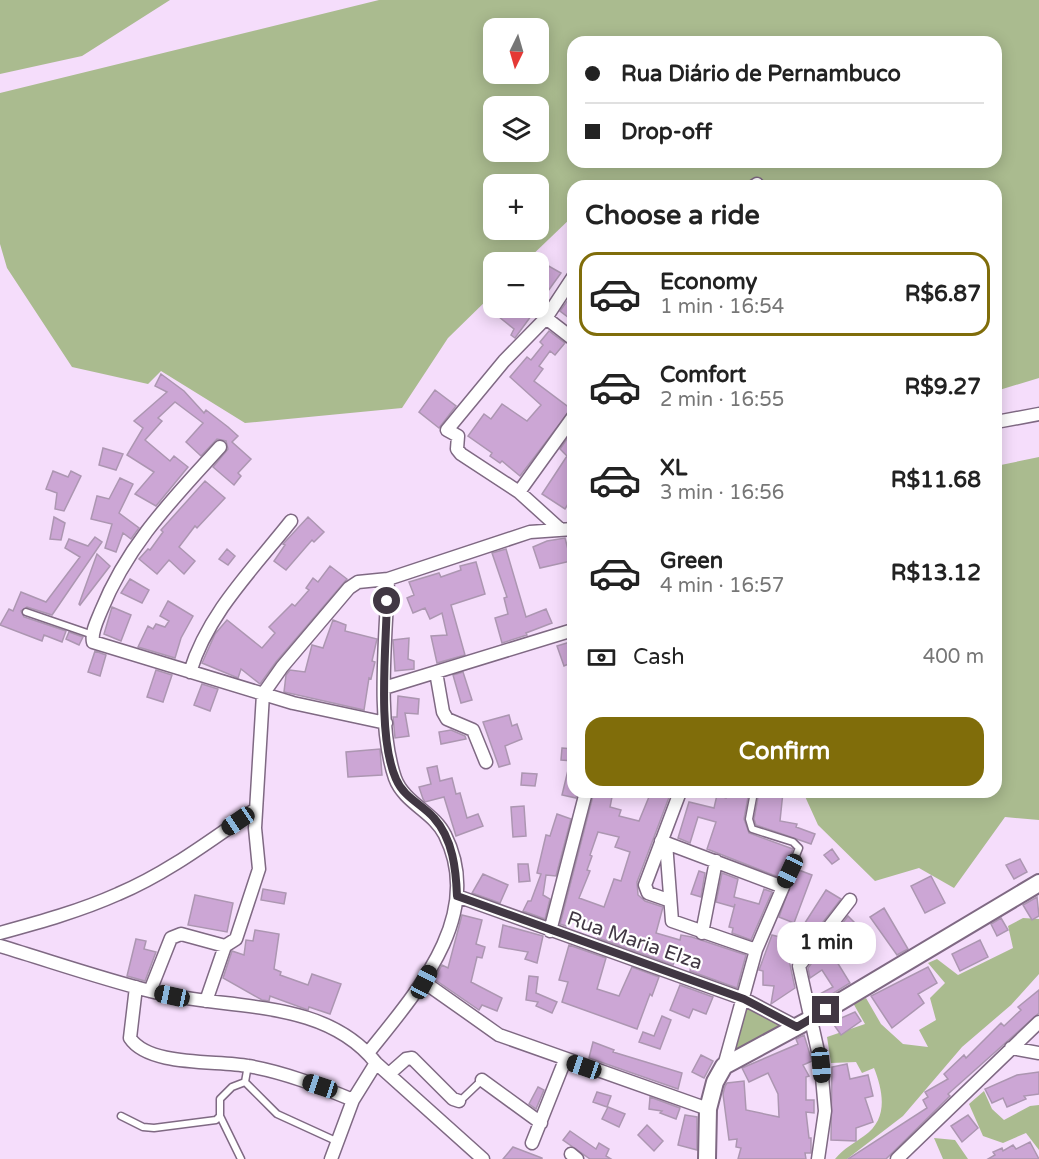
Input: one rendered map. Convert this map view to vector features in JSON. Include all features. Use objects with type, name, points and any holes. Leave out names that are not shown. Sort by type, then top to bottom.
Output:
[{"type":"street","points":[[549,313],[567,286]]},
{"type":"street","points":[[567,334],[546,318],[504,361],[447,430],[458,436],[457,449],[461,454],[519,492],[567,530]]},
{"type":"street","points":[[1002,421],[1039,414]]},
{"type":"street","points":[[519,492],[567,425]]},
{"type":"street","points":[[220,447],[149,525],[129,554],[110,588],[93,635],[93,642],[264,694],[386,723]]},
{"type":"street","points":[[190,672],[196,650],[215,615],[291,521]]},
{"type":"street","points":[[206,1001],[225,946],[236,939],[259,869],[256,809],[264,694],[282,667],[350,588],[358,582],[388,579],[530,532],[567,530]]},
{"type":"street","points":[[331,1159],[353,1100],[372,1058],[424,982],[446,937],[457,896],[456,867],[446,836],[434,818],[408,798],[396,780],[386,723],[384,688],[388,579]]},
{"type":"street","points":[[384,688],[567,632]]},
{"type":"street","points":[[436,672],[443,712],[447,719],[473,730],[486,762]]},
{"type":"street","points":[[550,931],[584,798]]},
{"type":"street","points":[[668,900],[648,893],[645,888],[664,842],[678,798]]},
{"type":"street","points":[[0,933],[64,915],[120,893],[201,846],[256,809]]},
{"type":"street","points":[[664,842],[783,887],[756,950],[724,1066],[715,1082],[708,1109],[707,1159]]},
{"type":"street","points":[[664,842],[668,900],[672,921],[756,950]]},
{"type":"street","points":[[702,933],[716,861]]},
{"type":"street","points":[[724,1066],[804,1023],[1039,883]]},
{"type":"street","name":"Rua Maria Elza","points":[[457,896],[744,999],[804,1023]]},
{"type":"street","points":[[818,1159],[825,1110],[821,1065],[804,1023],[799,966],[850,900]]},
{"type":"street","points":[[150,991],[171,938],[175,935],[182,934],[225,946]]},
{"type":"street","points":[[0,946],[150,991],[305,1017],[345,1034],[483,1159]]},
{"type":"street","points":[[424,982],[499,1035],[708,1109]]},
{"type":"street","points":[[136,987],[131,1032],[133,1042],[171,1059],[248,1065],[289,1076],[353,1100]]},
{"type":"street","points":[[897,1159],[1039,1022]]},
{"type":"street","points":[[1011,1048],[1039,1053]]},
{"type":"street","points":[[389,1074],[406,1059],[412,1058],[453,1099],[459,1101]]},
{"type":"street","points":[[532,1143],[565,1060]]},
{"type":"street","points":[[482,1080],[541,1123]]},
{"type":"lane","points":[[26,612],[93,635]]},
{"type":"lane","points":[[753,798],[749,819],[752,829],[793,842],[799,849],[783,887]]},
{"type":"lane","points":[[245,1082],[248,1065]]},
{"type":"lane","points":[[459,1101],[465,1099],[482,1080]]},
{"type":"lane","points":[[242,1159],[220,1116],[220,1099],[232,1087],[245,1082]]},
{"type":"lane","points":[[245,1082],[276,1114],[336,1142]]},
{"type":"lane","points":[[121,1116],[143,1127],[154,1128],[216,1120],[220,1116]]},
{"type":"green space","points":[[0,0],[170,0],[82,56],[0,74]]},
{"type":"green space","points":[[379,0],[1039,0],[1039,378],[1002,389],[1002,180],[567,180],[567,222],[549,239],[549,174],[483,174],[483,240],[548,240],[535,252],[483,252],[483,304],[448,338],[402,408],[245,423],[161,371],[148,384],[72,367],[7,268],[0,244],[0,93]]},
{"type":"green space","points":[[1039,457],[1039,820],[1005,817],[954,888],[919,868],[875,881],[818,825],[806,798],[1002,798],[1002,465]]},
{"type":"green space","points":[[1023,918],[1039,919],[1039,974],[1011,1005],[962,1047],[903,1116],[847,1159],[835,1159],[872,1129],[881,1113],[880,1086],[874,1068],[862,1073],[856,1062],[831,1063],[827,1037],[865,1024],[853,1003],[866,998],[881,1024],[903,1044],[928,1047],[919,1030],[936,1020],[930,998],[945,983],[928,963],[937,959],[958,975],[1013,948],[1008,926]]},
{"type":"green space","points":[[749,1003],[795,1026],[727,1064]]},
{"type":"green space","points":[[984,1091],[992,1109],[1004,1120],[1030,1106],[1039,1105],[1039,1150],[1026,1133],[1003,1143],[983,1136],[969,1104]]},
{"type":"green space","points":[[934,1138],[955,1140],[968,1159],[943,1159]]},
{"type":"building","points":[[549,266],[561,273],[549,290]]},
{"type":"building","points":[[567,301],[567,316],[560,311]]},
{"type":"building","points":[[500,318],[530,318],[515,338],[511,335],[514,329]]},
{"type":"building","points":[[549,331],[565,343],[555,355],[550,351],[539,366],[543,369],[534,381],[567,406],[567,414],[520,476],[502,461],[500,463],[490,456],[492,453],[468,436],[484,414],[491,419],[502,404],[527,421],[541,405],[510,377],[527,357],[531,360],[543,345],[540,342]]},
{"type":"building","points":[[161,374],[184,391],[204,413],[206,410],[238,436],[232,442],[251,459],[238,473],[241,476],[234,485],[213,467],[228,449],[226,441],[217,439],[201,456],[186,442],[203,423],[175,402],[158,418],[162,421],[145,440],[170,461],[174,456],[188,467],[156,506],[135,494],[154,472],[127,455],[143,428],[134,421],[167,392],[155,386]]},
{"type":"building","points":[[435,390],[456,406],[439,428],[419,412]]},
{"type":"building","points":[[567,439],[567,456],[560,449]]},
{"type":"building","points":[[103,448],[123,454],[116,470],[99,465]]},
{"type":"building","points":[[567,456],[567,506],[565,509],[542,494]]},
{"type":"building","points":[[53,471],[68,477],[71,471],[81,476],[64,511],[55,509],[57,493],[46,489]]},
{"type":"building","points":[[120,478],[133,484],[119,513],[139,528],[131,539],[123,533],[116,552],[105,548],[112,524],[91,519],[97,496],[109,499]]},
{"type":"building","points":[[205,481],[225,498],[197,528],[195,526],[179,547],[195,561],[184,574],[169,560],[157,574],[139,559],[148,549],[150,550],[163,532],[161,530]]},
{"type":"building","points":[[54,517],[65,523],[61,540],[50,539]]},
{"type":"building","points":[[308,517],[324,532],[314,542],[312,540],[286,570],[274,561],[285,545],[283,544]]},
{"type":"building","points":[[95,537],[102,542],[52,615],[27,607],[21,611],[24,617],[66,631],[62,642],[44,635],[42,641],[0,625],[9,609],[13,611],[21,592],[46,602],[80,557],[65,548],[69,539],[88,546]]},
{"type":"building","points":[[565,538],[567,562],[540,568],[533,547],[547,541]]},
{"type":"building","points":[[227,549],[235,556],[228,565],[219,559]]},
{"type":"building","points":[[506,549],[526,617],[546,609],[552,623],[526,633],[527,635],[502,643],[495,618],[508,614],[504,598],[507,597],[492,553]]},
{"type":"building","points":[[97,554],[110,566],[80,605],[79,604]]},
{"type":"building","points":[[476,562],[485,594],[451,605],[465,655],[437,663],[431,636],[447,635],[442,613],[430,619],[425,608],[413,613],[407,598],[414,595],[409,582],[439,573],[441,577],[461,570],[460,566]]},
{"type":"building","points":[[330,566],[347,579],[260,684],[241,669],[238,678],[202,663],[215,634],[227,620],[262,648],[275,633],[269,627],[292,604],[295,606],[309,590],[306,588],[313,578],[318,582]]},
{"type":"building","points":[[130,579],[149,590],[142,603],[121,593]]},
{"type":"building","points":[[168,601],[193,616],[181,638],[175,658],[138,647],[148,626],[153,629],[156,624],[165,627],[169,621],[160,616]]},
{"type":"building","points":[[112,607],[131,615],[121,641],[104,634]]},
{"type":"building","points":[[333,620],[346,625],[345,631],[377,639],[372,661],[375,662],[371,679],[369,678],[364,710],[284,692],[286,675],[290,670],[305,672],[312,645],[323,648]]},
{"type":"building","points":[[69,632],[83,637],[79,645],[66,639]]},
{"type":"building","points":[[409,638],[408,659],[414,661],[414,669],[395,671],[393,640]]},
{"type":"building","points":[[567,643],[567,665],[564,666],[557,646]]},
{"type":"building","points":[[95,651],[106,655],[100,676],[88,672]]},
{"type":"building","points":[[156,670],[172,675],[163,702],[147,697]]},
{"type":"building","points":[[463,672],[472,700],[461,703],[453,675]]},
{"type":"building","points":[[202,684],[218,689],[210,711],[194,705]]},
{"type":"building","points":[[398,696],[419,699],[418,714],[405,713],[409,736],[395,738],[393,717],[397,717]]},
{"type":"building","points":[[509,715],[512,726],[517,724],[522,739],[505,746],[510,764],[499,767],[483,722]]},
{"type":"building","points":[[451,730],[465,736],[466,739],[441,744],[439,732]]},
{"type":"building","points":[[562,748],[567,748],[567,760],[561,760]]},
{"type":"building","points":[[380,749],[382,775],[348,777],[346,752]]},
{"type":"building","points":[[437,766],[440,781],[452,778],[456,794],[460,793],[467,818],[478,814],[483,826],[456,836],[444,797],[425,802],[419,787],[431,784],[427,768]]},
{"type":"building","points":[[522,773],[537,774],[535,786],[521,785]]},
{"type":"building","points":[[567,774],[567,796],[562,795]]},
{"type":"building","points":[[592,798],[612,798],[610,807],[621,810],[619,816],[639,821],[649,798],[669,798],[637,882],[638,895],[645,901],[663,907],[656,933],[680,940],[681,935],[692,937],[746,955],[737,988],[690,971],[691,964],[674,962],[673,965],[598,938],[603,927],[570,915],[566,926],[560,924]],"holes":[[[598,832],[619,837],[615,847],[630,852],[621,881],[614,879],[604,907],[579,898],[590,871],[587,870],[592,856],[590,855]]]},
{"type":"building","points":[[716,798],[748,798],[744,819],[749,833],[793,849],[781,878],[707,849],[716,822],[698,817],[690,843],[678,838],[689,802],[714,808]]},
{"type":"building","points":[[758,798],[782,798],[780,821],[797,824],[796,827],[815,834],[811,844],[756,825],[754,819]]},
{"type":"building","points":[[524,806],[526,836],[513,837],[511,807]]},
{"type":"building","points":[[557,814],[571,819],[556,876],[546,875],[543,895],[550,899],[545,919],[523,911],[528,901],[531,901],[541,874],[537,873],[546,835],[550,836]]},
{"type":"building","points":[[832,849],[839,859],[832,864],[824,855]]},
{"type":"building","points":[[1020,859],[1027,872],[1014,879],[1006,865]]},
{"type":"building","points":[[518,864],[528,864],[530,881],[519,882]]},
{"type":"building","points":[[796,869],[812,875],[794,923],[779,917]]},
{"type":"building","points":[[699,871],[705,873],[701,897],[691,894]]},
{"type":"building","points":[[722,873],[738,879],[734,897],[759,904],[764,889],[772,892],[751,940],[732,933],[733,928],[729,927],[735,904],[734,907],[716,902]]},
{"type":"building","points":[[483,874],[508,885],[500,903],[472,893]]},
{"type":"building","points":[[931,876],[945,903],[925,913],[911,886]]},
{"type":"building","points":[[263,889],[286,893],[284,904],[261,900]]},
{"type":"building","points":[[826,890],[841,899],[816,931],[803,926]]},
{"type":"building","points":[[195,895],[233,903],[227,932],[188,925]]},
{"type":"building","points":[[1037,897],[1039,916],[1032,920],[1023,905]]},
{"type":"building","points":[[884,908],[908,949],[897,955],[870,917]]},
{"type":"building","points":[[462,915],[482,920],[476,944],[485,947],[482,958],[477,957],[471,982],[502,998],[497,1011],[482,1005],[479,1010],[434,979],[442,965],[448,968]]},
{"type":"building","points":[[848,916],[862,930],[850,943],[832,937]]},
{"type":"building","points":[[1001,918],[1008,930],[997,936],[991,924]]},
{"type":"building","points":[[503,925],[543,936],[537,963],[525,959],[528,952],[499,947]]},
{"type":"building","points":[[255,930],[279,934],[274,969],[281,972],[280,975],[308,985],[312,974],[341,984],[330,1014],[309,1007],[308,1010],[270,996],[269,1001],[262,1000],[223,978],[232,951],[244,955],[246,940],[253,941]]},
{"type":"building","points":[[772,935],[788,939],[787,944],[791,946],[794,941],[806,943],[796,956],[794,953],[788,955],[795,988],[771,1004],[774,986],[763,985],[763,971],[759,970]]},
{"type":"building","points":[[136,939],[146,941],[144,949],[156,952],[145,981],[127,976]]},
{"type":"building","points":[[980,940],[988,957],[960,971],[952,954]]},
{"type":"building","points":[[569,945],[606,958],[597,989],[619,996],[632,967],[659,977],[637,1029],[562,1002],[568,982],[559,980]]},
{"type":"building","points":[[823,948],[844,953],[837,962],[850,983],[819,1002],[816,996],[833,987],[822,970],[810,978],[808,968]]},
{"type":"building","points":[[928,967],[937,983],[918,994],[924,1003],[892,1028],[871,996]]},
{"type":"building","points":[[529,976],[538,977],[536,993],[557,1002],[552,1013],[536,1006],[538,1002],[526,1000]]},
{"type":"building","points":[[680,985],[713,997],[706,1014],[693,1009],[689,1018],[670,1010]]},
{"type":"building","points":[[1039,990],[1039,1013],[948,1094],[950,1096],[886,1159],[848,1159],[927,1108],[923,1100],[928,1097],[925,1092],[948,1079],[944,1074],[964,1055],[966,1058],[1001,1023],[1004,1026],[1021,1010],[1018,1007]]},
{"type":"building","points":[[855,1012],[861,1021],[841,1035],[832,1022]]},
{"type":"building","points":[[662,1016],[671,1020],[660,1049],[639,1042],[643,1032],[654,1036]]},
{"type":"building","points":[[804,1035],[812,1061],[803,1065],[809,1076],[806,1077],[806,1100],[814,1100],[814,1113],[806,1112],[809,1138],[811,1138],[811,1153],[805,1153],[806,1159],[738,1159],[741,1148],[736,1147],[737,1139],[729,1140],[723,1094],[725,1086],[727,1083],[744,1081],[746,1110],[779,1117],[778,1094],[768,1073],[749,1082],[742,1068],[798,1044],[796,1039]]},
{"type":"building","points":[[593,1042],[614,1050],[613,1052],[682,1073],[678,1089],[589,1058]]},
{"type":"building","points":[[701,1055],[713,1061],[704,1078],[692,1072]]},
{"type":"building","points":[[847,1064],[850,1079],[868,1075],[873,1096],[865,1098],[873,1122],[856,1128],[856,1141],[831,1140],[832,1067]]},
{"type":"building","points":[[1039,1072],[1039,1094],[1024,1096],[1026,1099],[1007,1107],[1003,1098],[992,1103],[985,1089],[1017,1075]]},
{"type":"building","points":[[538,1087],[544,1090],[536,1109],[529,1104]]},
{"type":"building","points":[[597,1092],[611,1096],[607,1107],[593,1102]]},
{"type":"building","points":[[650,1097],[680,1108],[676,1119],[660,1113],[662,1111],[649,1109]]},
{"type":"building","points":[[608,1107],[625,1114],[619,1127],[602,1119]]},
{"type":"building","points":[[685,1115],[697,1117],[697,1150],[678,1145]]},
{"type":"building","points":[[968,1115],[978,1128],[962,1142],[951,1126]]},
{"type":"building","points":[[647,1125],[663,1141],[654,1151],[638,1135]]},
{"type":"building","points":[[570,1131],[596,1149],[599,1143],[609,1149],[606,1156],[611,1159],[590,1159],[563,1140]]},
{"type":"building","points":[[1030,1142],[1039,1159],[988,1159],[995,1155],[993,1152],[1002,1148],[1003,1151],[1013,1145],[1016,1149]]},
{"type":"building","points":[[513,1147],[542,1158],[542,1159],[503,1159]]},
{"type":"route","points":[[387,601],[384,688],[391,762],[396,780],[408,798],[434,818],[446,836],[456,867],[457,896],[744,999],[797,1027],[826,1010]]}]
